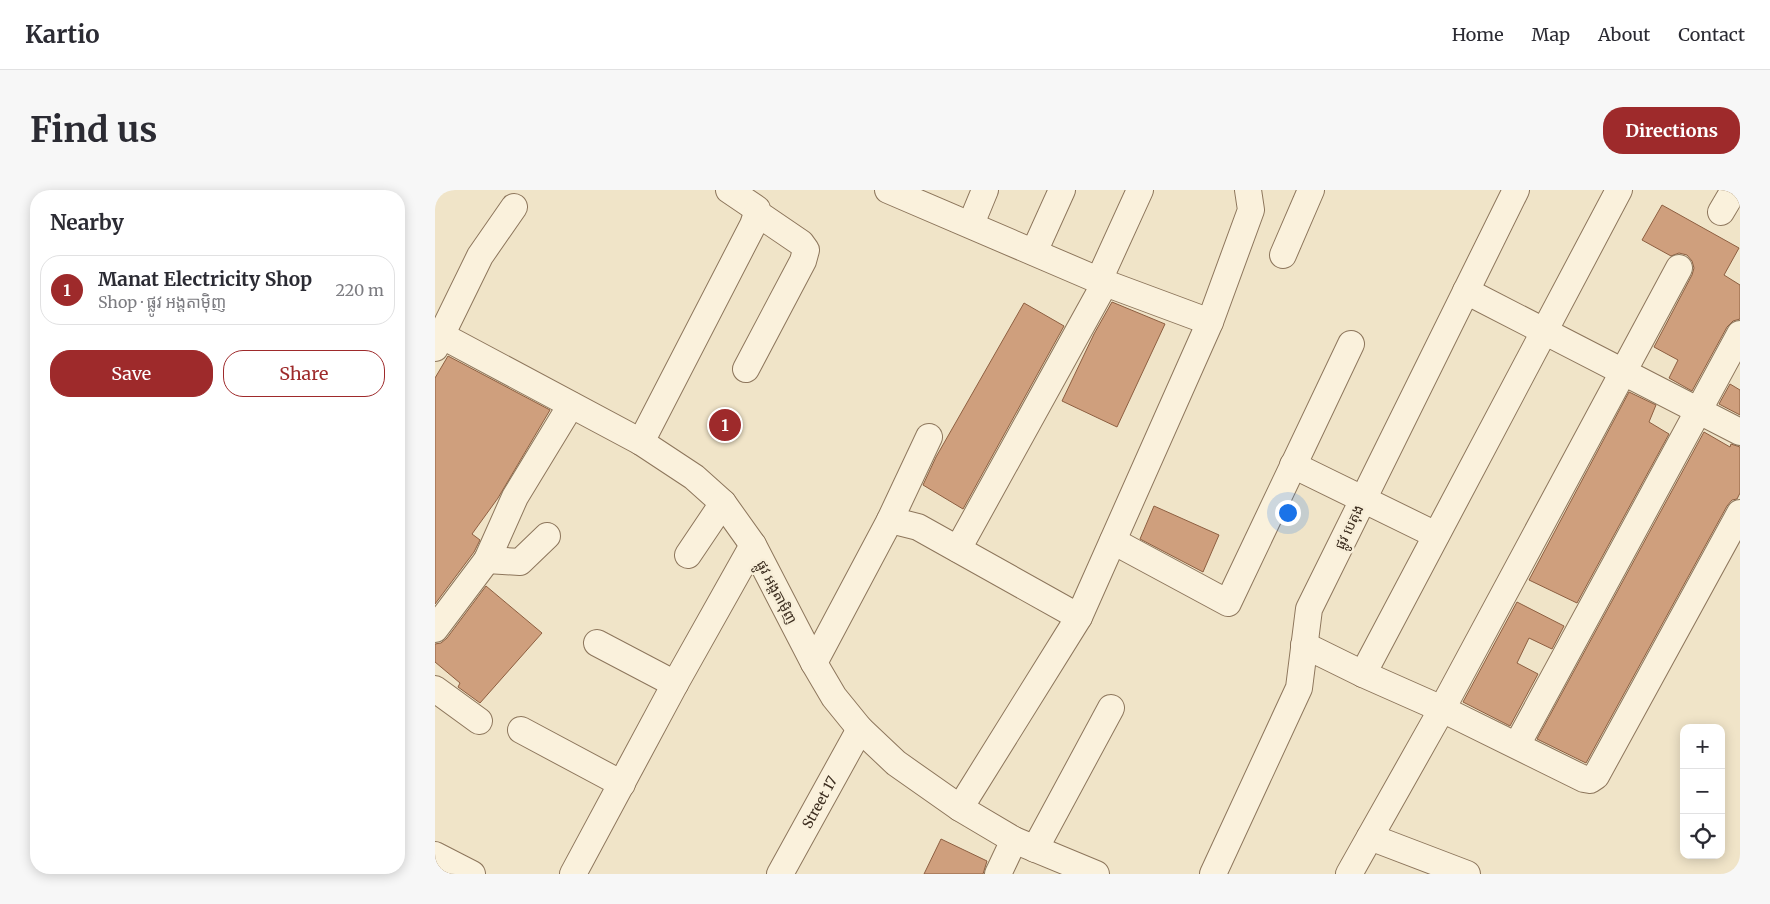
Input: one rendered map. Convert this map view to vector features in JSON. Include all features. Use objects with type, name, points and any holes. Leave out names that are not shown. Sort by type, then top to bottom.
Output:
[{"type":"street","points":[[641,442],[753,225],[757,208],[729,190]]},
{"type":"street","points":[[888,190],[971,224],[1102,282],[1210,322]]},
{"type":"street","points":[[971,224],[985,190]]},
{"type":"street","points":[[1034,252],[1062,190]]},
{"type":"street","points":[[958,549],[1102,282],[1140,190]]},
{"type":"street","points":[[960,808],[1079,617],[1210,322],[1251,210],[1248,190]]},
{"type":"street","points":[[1283,255],[1311,190]]},
{"type":"street","name":"ផ្លូវ បេតុង","points":[[1213,874],[1299,688],[1309,609],[1516,190]]},
{"type":"street","points":[[1363,674],[1619,190]]},
{"type":"street","points":[[437,338],[480,256],[514,207]]},
{"type":"street","points":[[746,369],[803,261],[806,250],[801,243],[757,213]]},
{"type":"street","points":[[1349,874],[1442,708],[1679,268]]},
{"type":"street","points":[[1466,291],[1740,432]]},
{"type":"street","points":[[1517,745],[1697,410],[1740,334]]},
{"type":"street","name":"ផ្លូវ អង្តតាម៉ិញ","points":[[437,338],[571,404],[641,442],[693,476],[723,503],[753,545],[814,662],[834,696],[860,729],[896,763],[960,808],[1024,844],[1096,874]]},
{"type":"street","points":[[1113,540],[1228,603],[1351,344]]},
{"type":"street","points":[[435,628],[487,560],[515,497],[571,404]]},
{"type":"street","points":[[814,662],[891,520],[929,436]]},
{"type":"street","points":[[1293,465],[1436,535]]},
{"type":"street","points":[[688,555],[723,503]]},
{"type":"street","points":[[1304,645],[1363,674],[1442,708],[1584,779],[1590,780],[1597,776],[1740,513]]},
{"type":"street","points":[[891,520],[918,527],[1079,617]]},
{"type":"street","points":[[487,560],[519,562],[547,536]]},
{"type":"street","points":[[573,874],[675,684],[753,545]]},
{"type":"street","points":[[597,643],[675,684]]},
{"type":"street","points":[[435,689],[479,721]]},
{"type":"street","points":[[998,874],[1024,844],[1111,708]]},
{"type":"street","name":"Street 17","points":[[780,874],[860,729]]},
{"type":"street","points":[[521,730],[622,784]]},
{"type":"street","points":[[1370,837],[1467,874]]},
{"type":"street","points":[[435,854],[472,874]]},
{"type":"building","points":[[1662,205],[1739,248],[1724,275],[1740,285],[1740,319],[1733,321],[1727,327],[1692,391],[1669,378],[1678,360],[1654,347],[1694,268],[1692,261],[1687,255],[1679,253],[1671,256],[1642,240]]},
{"type":"building","points":[[1112,302],[1165,324],[1117,427],[1062,401],[1094,334]]},
{"type":"building","points":[[1024,303],[1064,326],[963,509],[923,485],[936,457]]},
{"type":"building","points":[[448,356],[550,410],[498,498],[472,534],[480,540],[474,552],[435,604],[435,378]]},
{"type":"building","points":[[1730,384],[1740,390],[1740,415],[1719,404]]},
{"type":"building","points":[[1629,392],[1656,405],[1649,422],[1669,434],[1577,603],[1529,580]]},
{"type":"building","points":[[1704,432],[1730,447],[1731,444],[1740,447],[1740,493],[1737,499],[1732,500],[1727,506],[1586,763],[1537,739]]},
{"type":"building","points":[[1154,506],[1219,535],[1203,572],[1140,539]]},
{"type":"building","points":[[486,586],[542,633],[480,703],[458,687],[460,683],[435,662],[435,644],[441,643],[447,638]]},
{"type":"building","points":[[1517,602],[1564,626],[1552,649],[1529,638],[1517,663],[1538,674],[1510,726],[1463,702]]},
{"type":"building","points":[[941,839],[987,861],[983,874],[924,874]]},
{"type":"place","name":"Manat Electricity Shop","points":[[725,425]]}]
